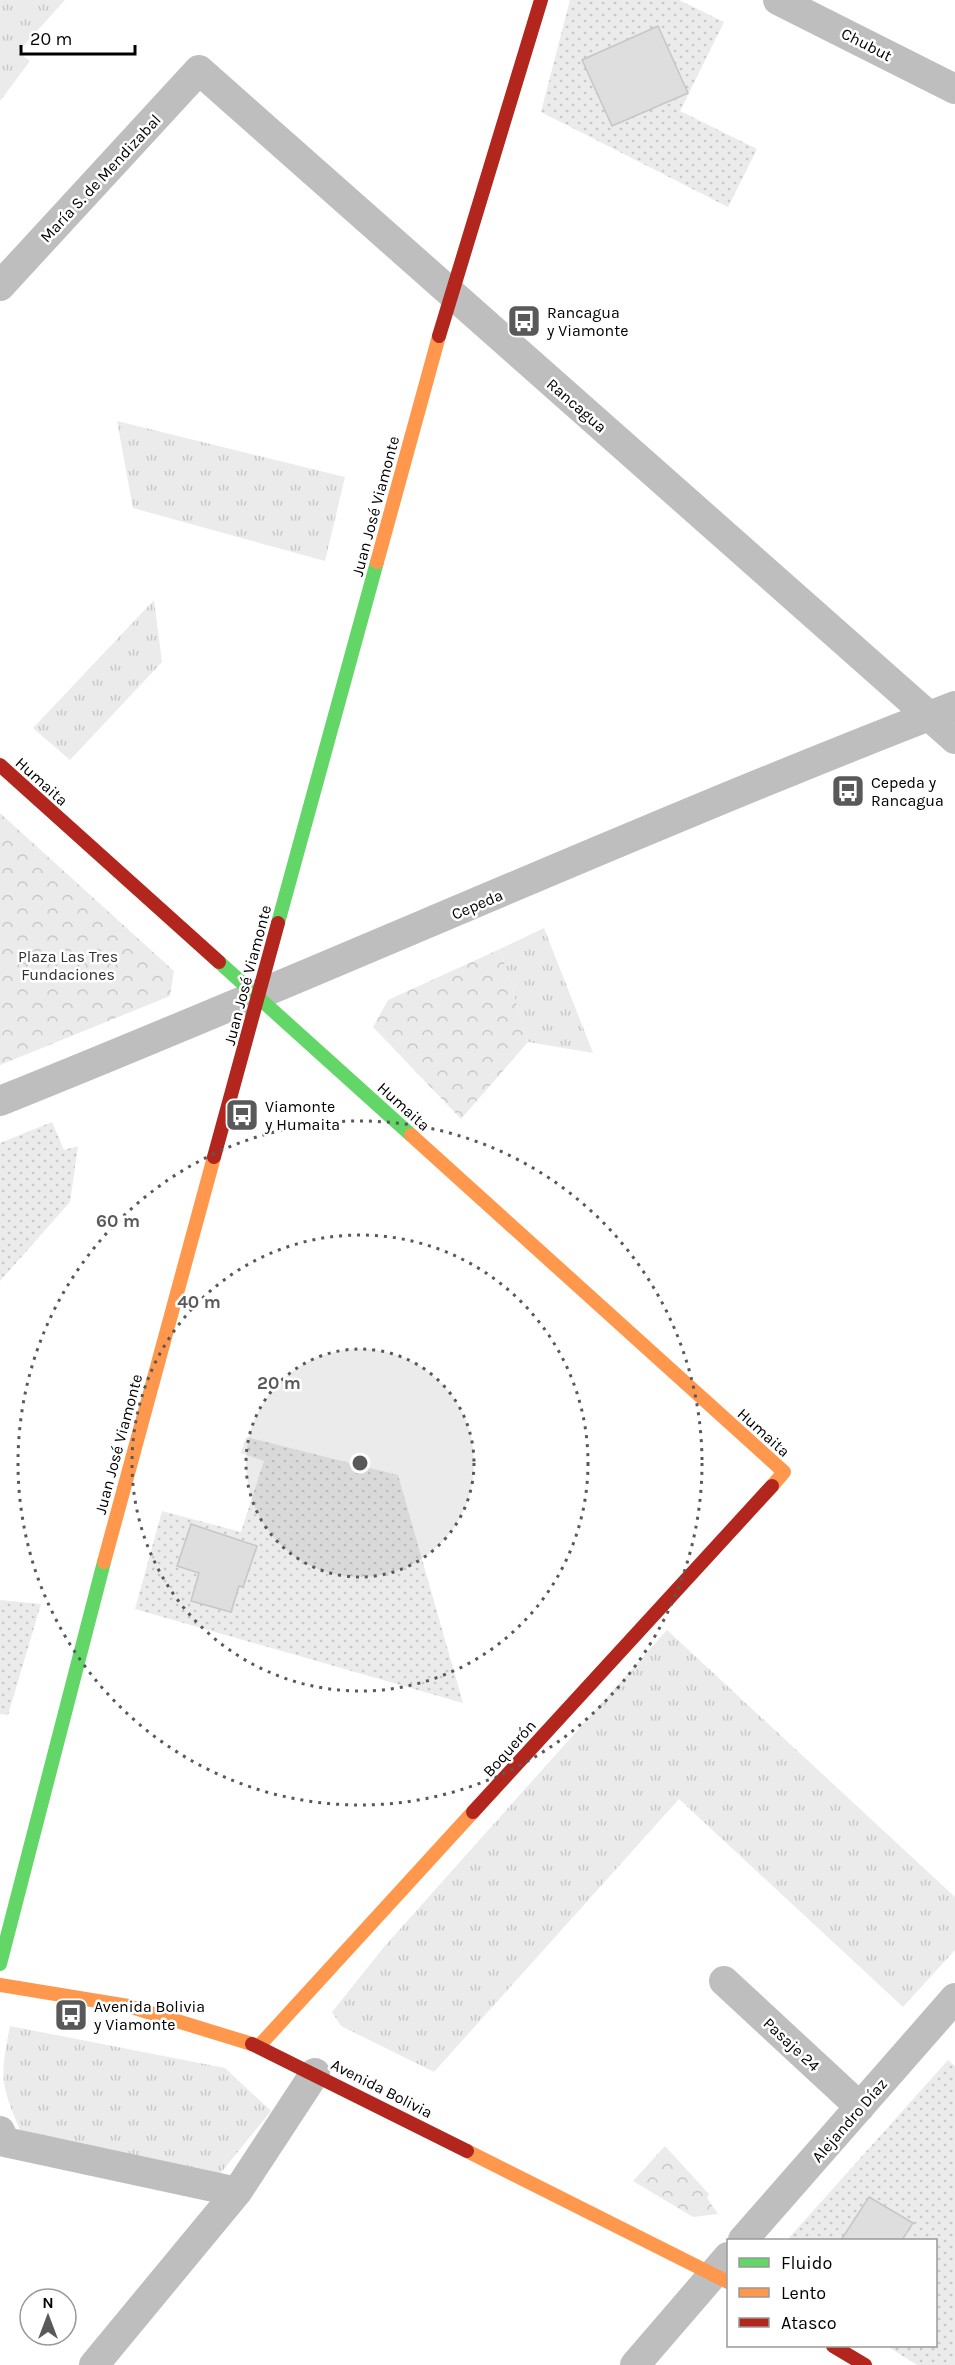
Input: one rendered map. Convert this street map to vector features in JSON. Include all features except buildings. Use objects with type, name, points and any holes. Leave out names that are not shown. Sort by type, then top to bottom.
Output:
[{"type":"street","name":"Juan José Viamonte","points":[[0,1964],[57,1737],[450,294],[541,0]]},
{"type":"street","name":"Chubut","points":[[778,0],[955,89]]},
{"type":"street","name":"Rancagua","points":[[200,70],[450,294],[943,711],[955,739]]},
{"type":"street","name":"María S. de Mendizabal","points":[[0,286],[200,70]]},
{"type":"street","name":"Cepeda","points":[[0,1101],[943,711]]},
{"type":"street","name":"Humaita","points":[[0,765],[784,1472]]},
{"type":"street","name":"Boquerón","points":[[259,2046],[784,1472]]},
{"type":"street","name":"Pasaje 24","points":[[724,1981],[860,2107]]},
{"type":"street","name":"Avenida Bolivia","points":[[0,1985],[128,2006],[259,2046],[724,2271]]},
{"type":"street","name":"Alejandro Díaz","points":[[745,2239],[955,1998]]},
{"type":"street","points":[[94,2365],[237,2192],[315,2073]]},
{"type":"street","points":[[0,2131],[5,2142],[237,2192]]},
{"type":"street","points":[[635,2365],[724,2271]]},
{"type":"street","points":[[835,2347],[865,2365]]},
{"type":"green space","points":[[0,0],[65,0],[18,52],[30,61],[0,101]]},
{"type":"green space","points":[[570,0],[679,0],[724,22],[680,111],[757,149],[728,207],[541,112]]},
{"type":"green space","points":[[117,421],[345,477],[325,561],[133,508]]},
{"type":"green space","points":[[154,600],[162,662],[70,760],[33,728]]},
{"type":"green space","name":"Plaza Las Tres Fundaciones","points":[[0,813],[174,971],[170,996],[0,1065]]},
{"type":"green space","points":[[544,928],[593,1053],[528,1042],[500,949]]},
{"type":"green space","points":[[500,949],[528,1042],[461,1119],[373,1027],[388,1000]]},
{"type":"green space","points":[[52,1122],[64,1150],[78,1146],[70,1202],[0,1281],[0,1143]]},
{"type":"green space","points":[[246,1437],[398,1475],[463,1703],[135,1609],[162,1511],[241,1532],[264,1461],[241,1453]]},
{"type":"green space","points":[[0,1600],[41,1604],[8,1715],[0,1714]]},
{"type":"green space","points":[[667,1630],[955,1897],[955,1950],[903,2007],[679,1799],[434,2072],[341,2026],[332,2012],[384,1947]]},
{"type":"green space","points":[[10,2026],[225,2068],[271,2111],[219,2175],[20,2130],[5,2090],[4,2080],[3,2069]]},
{"type":"green space","points":[[948,2060],[955,2066],[955,2365],[917,2365],[889,2347],[937,2347],[937,2239],[788,2239]]},
{"type":"green space","points":[[665,2146],[709,2194],[707,2198],[718,2214],[693,2217],[633,2181]]},
{"type":"traffic: fast","points":[[278,923],[377,562]]},
{"type":"traffic: fast","points":[[219,962],[411,1135]]},
{"type":"traffic: fast","points":[[0,1964],[104,1562]]},
{"type":"traffic: slow","points":[[377,562],[439,336]]},
{"type":"traffic: slow","points":[[411,1135],[784,1472],[772,1486]]},
{"type":"traffic: slow","points":[[104,1562],[214,1157]]},
{"type":"traffic: slow","points":[[259,2046],[473,1812]]},
{"type":"traffic: slow","points":[[0,1985],[128,2006],[252,2044]]},
{"type":"traffic: slow","points":[[467,2151],[727,2281]]},
{"type":"traffic: jam","points":[[439,336],[541,0]]},
{"type":"traffic: jam","points":[[0,765],[219,962]]},
{"type":"traffic: jam","points":[[214,1157],[278,923]]},
{"type":"traffic: jam","points":[[473,1812],[772,1486]]},
{"type":"traffic: jam","points":[[252,2044],[467,2151]]},
{"type":"traffic: jam","points":[[835,2347],[865,2365]]},
{"type":"place","name":"Rancagua y Viamonte","points":[[524,321]]},
{"type":"place","name":"Cepeda y Rancagua","points":[[848,791]]},
{"type":"place","name":"Viamonte y Humaita","points":[[242,1115]]},
{"type":"place","name":"Avenida Bolivia y Viamonte","points":[[71,2015]]}]
